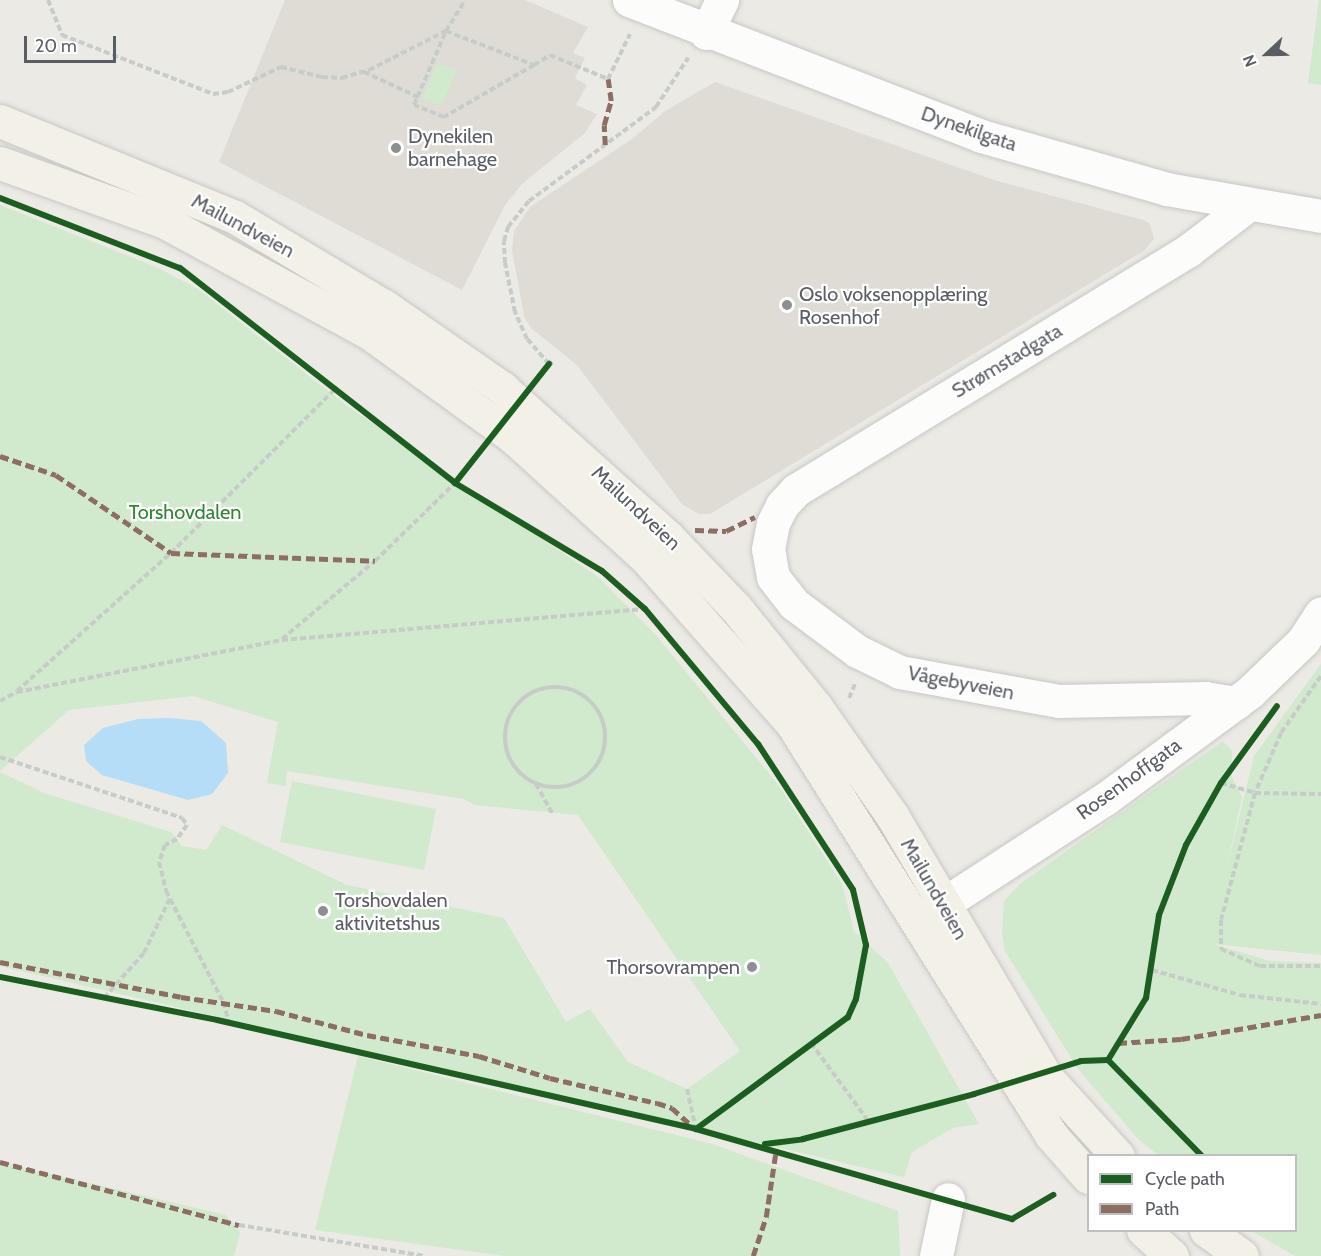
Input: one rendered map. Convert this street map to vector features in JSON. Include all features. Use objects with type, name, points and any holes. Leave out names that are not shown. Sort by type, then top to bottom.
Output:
[{"type":"main road","name":"Mailundveien","points":[[0,121],[235,217],[384,306],[535,414],[668,537],[735,607],[829,725],[893,817],[929,913],[1051,1135],[1087,1175]]},
{"type":"main road","name":"Mailundveien","points":[[0,163],[165,222],[371,334],[514,438],[646,558],[793,725],[1046,1077],[1075,1113],[1117,1154]]},
{"type":"main road","points":[[1145,1232],[1172,1256]]},
{"type":"main road","points":[[1209,1232],[1242,1256]]},
{"type":"street","points":[[706,33],[722,0]]},
{"type":"street","name":"Dynekilgata","points":[[632,11],[706,33],[981,136],[1167,189],[1321,216]]},
{"type":"street","name":"Strømstadgata","points":[[773,523],[782,505],[796,490],[1189,250],[1248,205]]},
{"type":"street","name":"Vågebyveien","points":[[773,523],[768,549],[773,577],[794,604],[841,641],[900,672],[1059,701],[1206,698],[1236,703]]},
{"type":"street","name":"Rosenhoffgata","points":[[929,913],[1105,799],[1236,703],[1303,641],[1321,613]]},
{"type":"street","points":[[936,1256],[948,1199]]},
{"type":"path","points":[[48,0],[62,34],[213,93],[228,92],[281,67],[322,77],[363,72],[446,31],[534,65]]},
{"type":"path","points":[[465,0],[446,31],[414,105],[444,117],[550,55],[608,79],[632,11]]},
{"type":"path","points":[[544,370],[549,364],[527,339],[515,312],[505,263],[504,241],[508,227],[529,201],[656,107],[706,33]]},
{"type":"path","points":[[363,72],[418,97]]},
{"type":"path","points":[[328,380],[346,394]]},
{"type":"path","points":[[0,701],[16,692],[171,553],[337,387]]},
{"type":"path","points":[[282,640],[375,561],[455,483],[462,473]]},
{"type":"path","points":[[446,475],[465,488]]},
{"type":"path","points":[[636,602],[653,618]]},
{"type":"path","points":[[16,692],[282,640],[645,609]]},
{"type":"path","points":[[1321,676],[1281,733],[1255,793],[1221,920],[1221,949],[1260,966],[1321,966]]},
{"type":"path","points":[[850,708],[849,690],[862,681]]},
{"type":"path","points":[[536,784],[558,787],[579,781],[598,763],[605,739],[599,711],[576,691],[554,686],[531,692],[513,709],[504,733],[508,756],[520,773],[536,784],[552,813]]},
{"type":"path","points":[[0,757],[182,818],[187,825],[177,839],[165,845],[159,862],[170,898],[223,1002],[229,1023]]},
{"type":"path","points":[[1216,793],[1228,773]]},
{"type":"path","points":[[1221,783],[1255,793],[1321,794]]},
{"type":"path","points":[[104,998],[144,952],[170,898]]},
{"type":"path","points":[[1150,980],[1154,959]]},
{"type":"path","points":[[1152,970],[1240,995],[1321,1004]]},
{"type":"path","points":[[92,995],[115,1000]]},
{"type":"path","points":[[217,1020],[240,1025]]},
{"type":"path","points":[[801,1051],[820,1037]]},
{"type":"path","points":[[811,1044],[869,1122]]},
{"type":"path","points":[[687,1089],[696,1129]]},
{"type":"path","points":[[858,1124],[880,1119]]},
{"type":"path","points":[[696,1129],[706,1122]]},
{"type":"path","points":[[684,1126],[706,1132]]},
{"type":"path","points":[[239,1225],[424,1256]]},
{"type":"shaded area","name":"Dynekilen barnehage","points":[[285,0],[525,0],[588,27],[573,53],[585,58],[575,78],[587,85],[576,105],[597,114],[585,133],[523,183],[505,205],[462,290],[219,162]]},
{"type":"shaded area","name":"Oslo voksenopplæring Rosenhof","points":[[715,82],[994,180],[1143,220],[1150,224],[1154,239],[1145,250],[710,514],[699,514],[682,504],[577,365],[532,329],[525,319],[512,251],[514,231],[530,207],[632,139],[665,111]]},
{"type":"green space","points":[[1319,0],[1321,0],[1321,85],[1308,83]]},
{"type":"green space","points":[[437,63],[457,71],[441,106],[422,98]]},
{"type":"green space","name":"Torshovdalen","points":[[0,205],[156,267],[198,289],[346,405],[598,577],[655,634],[779,786],[842,884],[854,931],[888,963],[979,1124],[953,1128],[912,1152],[904,1177],[0,966],[0,772],[44,793],[171,832],[182,846],[206,850],[222,825],[347,885],[504,918],[566,1022],[590,1009],[628,1062],[687,1089],[740,1051],[578,815],[475,805],[464,799],[287,771],[286,786],[267,783],[278,722],[193,696],[69,710],[0,771]]},
{"type":"green space","points":[[1321,664],[1321,955],[1213,944],[1270,961],[1321,963],[1321,1256],[1295,1256],[1254,1232],[1297,1232],[1297,1154],[1157,1154],[1139,1140],[1078,1069],[1005,951],[1002,934],[1004,901],[1021,883],[1223,741],[1232,751],[1232,777],[1242,797],[1225,875],[1254,756]]},
{"type":"green space","points":[[292,781],[436,809],[424,870],[280,842]]},
{"type":"green space","points":[[358,1056],[712,1144],[898,1211],[900,1256],[505,1256],[315,1230]]},
{"type":"green space","points":[[0,1162],[226,1215],[240,1232],[234,1256],[0,1256]]},
{"type":"water","points":[[170,718],[201,721],[226,743],[228,773],[212,794],[188,800],[102,775],[86,761],[84,745],[103,728],[138,719]]},
{"type":"marked path","points":[[605,145],[604,125],[611,101],[608,79]]},
{"type":"marked path","points":[[0,456],[56,475],[171,553],[375,561]]},
{"type":"marked path","points":[[695,530],[726,531],[755,517]]},
{"type":"marked path","points":[[0,962],[181,997],[276,1011],[367,1035],[479,1056],[550,1078],[657,1103],[672,1108],[691,1125]]},
{"type":"marked path","points":[[1118,1043],[1181,1039],[1321,1015]]},
{"type":"marked path","points":[[753,1256],[766,1217],[776,1150]]},
{"type":"marked path","points":[[0,1162],[239,1225]]},
{"type":"cycle path","points":[[0,198],[180,268],[455,483],[602,571],[645,609],[758,744],[853,890],[866,945],[856,999],[848,1017],[696,1129]]},
{"type":"cycle path","points":[[455,483],[549,364]]},
{"type":"cycle path","points":[[1108,1060],[1146,998],[1159,915],[1186,845],[1221,783],[1277,706]]},
{"type":"cycle path","points":[[0,977],[217,1020],[696,1129],[1012,1219],[1053,1195]]},
{"type":"cycle path","points":[[765,1144],[803,1139],[974,1094],[1081,1061],[1108,1060],[1200,1154]]},
{"type":"place","name":"Dynekilen barnehage","points":[[396,148]]},
{"type":"place","name":"Oslo voksenopplæring Rosenhof","points":[[787,305]]},
{"type":"place","name":"Torshovdalen aktivitetshus","points":[[323,911]]},
{"type":"place","name":"Thorsovrampen","points":[[752,967]]}]
